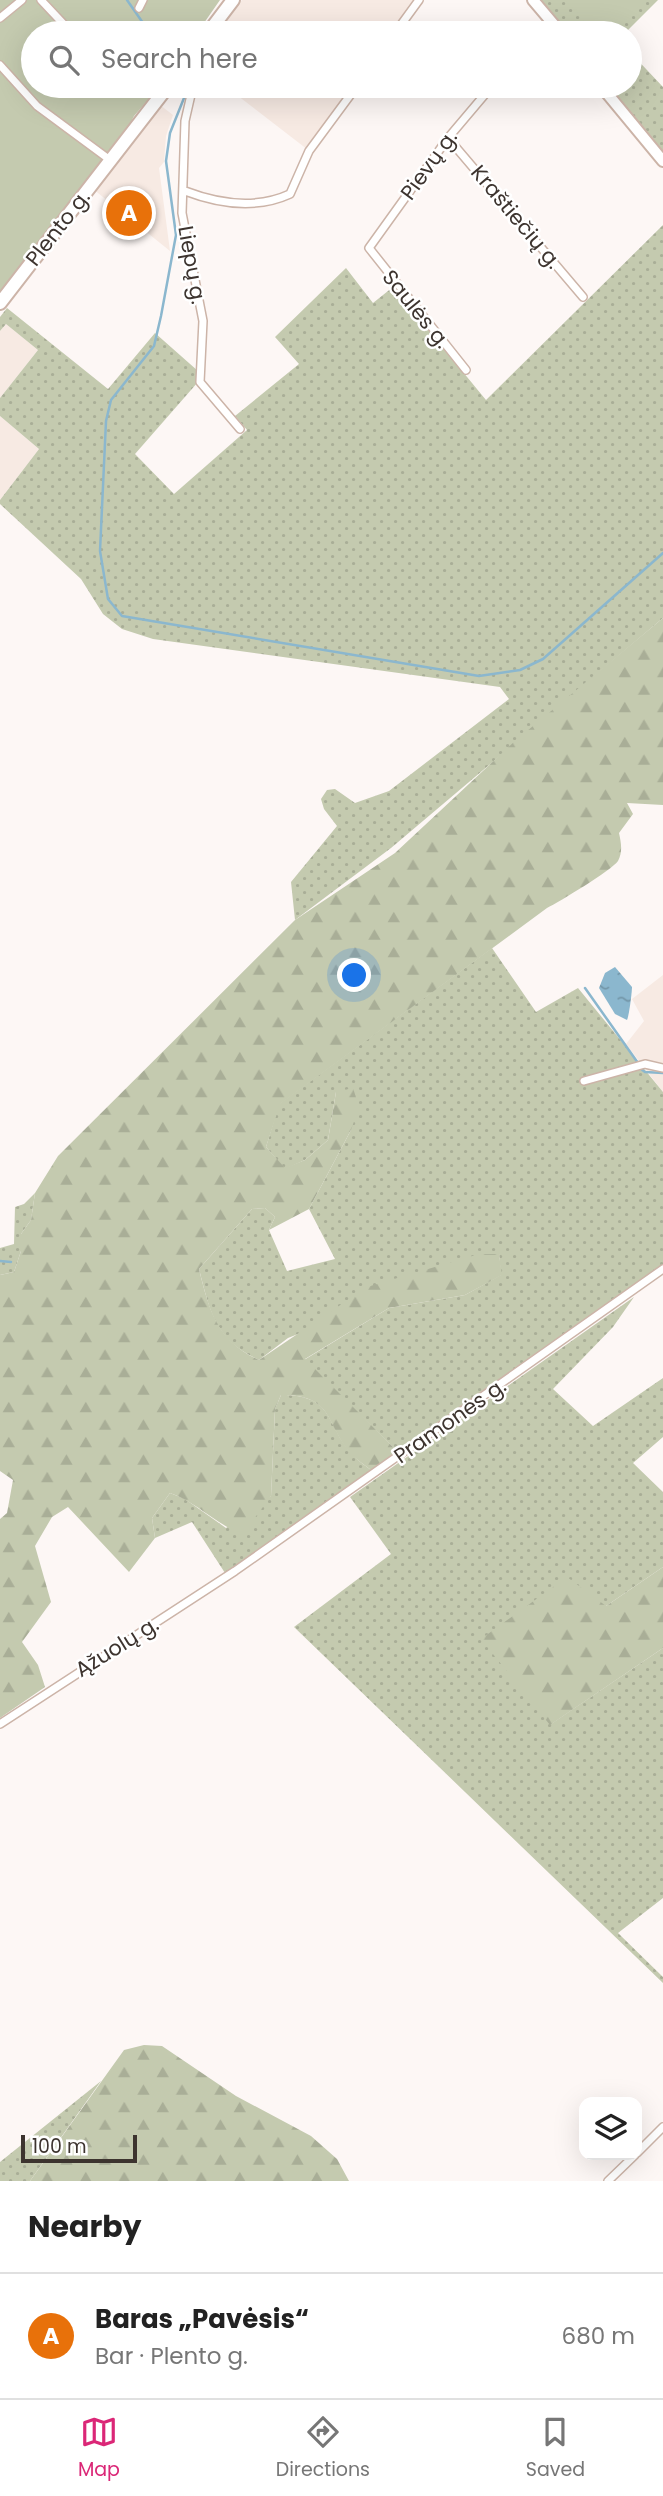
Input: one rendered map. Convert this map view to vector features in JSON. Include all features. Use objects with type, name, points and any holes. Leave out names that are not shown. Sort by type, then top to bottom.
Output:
[{"type":"highway","points":[[221,15],[227,0]]},
{"type":"highway","points":[[217,21],[233,0]]},
{"type":"highway","name":"Plento g.","points":[[0,303],[158,98]]},
{"type":"main road","points":[[533,0],[551,21]]},
{"type":"main road","points":[[611,98],[663,161]]},
{"type":"street","points":[[0,18],[22,0]]},
{"type":"street","points":[[41,0],[61,21]]},
{"type":"street","points":[[404,21],[419,0]]},
{"type":"street","points":[[0,65],[21,88]]},
{"type":"street","points":[[30,98],[110,160]]},
{"type":"street","name":"Liepų g.","points":[[190,98],[185,121],[185,234],[203,321],[200,382],[240,429]]},
{"type":"street","points":[[185,191],[212,201],[239,204],[290,194],[309,151],[348,98]]},
{"type":"street","name":"Pievų g.","points":[[369,248],[448,138],[482,98]]},
{"type":"street","name":"Kraštiečių g.","points":[[448,138],[583,297]]},
{"type":"street","name":"Saulės g.","points":[[369,248],[466,370]]},
{"type":"street","points":[[584,1081],[645,1064],[663,1068]]},
{"type":"street","name":"Pramonės g.","points":[[235,1571],[663,1269]]},
{"type":"street","name":"Ąžuolų g.","points":[[0,1724],[235,1571]]},
{"type":"street","points":[[642,2148],[663,2127]]},
{"type":"street","points":[[608,2181],[630,2160]]},
{"type":"shaded area","points":[[242,0],[423,0],[408,21],[225,21]]},
{"type":"shaded area","points":[[241,98],[352,98],[312,153]]},
{"type":"shaded area","points":[[160,105],[173,115],[166,136],[164,162],[159,168],[170,251],[93,189]]},
{"type":"shaded area","points":[[6,324],[38,350],[0,398],[0,331]]},
{"type":"shaded area","points":[[0,416],[39,449],[0,500]]},
{"type":"shaded area","points":[[663,975],[663,1092],[626,1044],[644,1021],[632,999]]},
{"type":"green space","points":[[0,0],[220,0],[205,21],[21,21],[21,98],[150,98],[134,116],[124,136],[0,296]]},
{"type":"green space","points":[[539,0],[658,0],[637,21],[557,21]]},
{"type":"green space","points":[[565,0],[646,0],[623,21],[585,21]]},
{"type":"green space","points":[[642,65],[663,87],[663,155],[617,98],[642,98]]},
{"type":"green space","points":[[663,225],[663,618],[391,848],[295,920],[291,882],[337,826],[324,809],[321,799],[327,790],[335,789],[355,803],[389,791],[509,699],[500,687],[153,639],[122,629],[103,614],[81,579],[0,504],[0,500],[39,449],[0,416],[0,398],[38,350],[6,324],[0,331],[0,317],[7,308],[108,389],[155,333],[198,371],[198,382],[135,454],[174,494],[247,430],[235,416],[299,364],[275,337],[346,268],[373,303],[393,287],[486,400]]},
{"type":"green space","points":[[663,618],[663,805],[627,803],[633,814],[619,833],[621,854],[614,865],[547,908],[280,1104],[266,1147],[285,1168],[305,1160],[328,1140],[336,1092],[353,1088],[359,1107],[351,1130],[309,1209],[269,1230],[275,1217],[265,1208],[252,1209],[199,1269],[211,1311],[224,1334],[233,1344],[259,1360],[367,1287],[479,1254],[499,1254],[502,1275],[465,1295],[389,1308],[305,1359],[397,1451],[371,1470],[353,1456],[320,1406],[299,1396],[281,1395],[275,1409],[271,1496],[243,1534],[170,1493],[152,1518],[155,1538],[129,1572],[68,1507],[52,1517],[35,1546],[51,1602],[22,1642],[38,1665],[45,1687],[0,1718],[0,1519],[7,1513],[13,1480],[0,1471],[0,1275],[14,1272],[21,1251],[21,1234],[31,1220],[35,1193],[58,1156],[295,920],[395,853],[515,741]]},
{"type":"green space","points":[[492,948],[536,1012],[578,988],[663,1092],[663,1264],[397,1451],[304,1360],[389,1308],[465,1295],[501,1275],[499,1254],[288,1338],[259,1360],[244,1352],[224,1334],[211,1311],[199,1269],[252,1209],[265,1208],[275,1217],[269,1230],[287,1271],[335,1259],[309,1209],[351,1130],[336,1092],[328,1140],[305,1160],[285,1169],[266,1147],[279,1104]]},
{"type":"green space","points":[[35,1193],[31,1220],[21,1234],[21,1251],[14,1272],[0,1275],[0,1248],[14,1244],[15,1207],[24,1204]]},
{"type":"green space","points":[[634,1297],[613,1327],[553,1389],[593,1426],[663,1378],[663,1437],[633,1463],[663,1492],[663,1567],[606,1606],[551,1724],[663,1648],[663,1898],[618,1933],[663,1977],[663,1983],[294,1627],[391,1554],[350,1497]]},
{"type":"green space","points":[[281,1395],[299,1396],[320,1406],[327,1413],[344,1444],[371,1470],[225,1573],[192,1522],[155,1538],[152,1518],[170,1493],[185,1499],[226,1528],[271,1496],[275,1409]]},
{"type":"green space","points":[[663,1567],[663,1648],[550,1725],[481,1639],[567,1577],[606,1606]]},
{"type":"green space","points":[[144,2045],[162,2046],[236,2096],[311,2136],[337,2159],[349,2181],[30,2181],[124,2050]]},
{"type":"green space","points":[[101,2081],[30,2181],[0,2181],[0,2162]]},
{"type":"water","points":[[615,967],[632,987],[627,1020],[615,1014],[599,988],[605,973]]},
{"type":"waterway","points":[[127,0],[142,21]]},
{"type":"waterway","points":[[184,98],[170,133],[166,161],[176,235],[154,346],[111,400],[106,421],[100,551],[108,599],[122,616],[479,676],[520,670],[543,659],[663,553]]},
{"type":"waterway","points":[[585,988],[638,1063]]},
{"type":"waterway","points":[[641,1069],[645,1072],[663,1073]]},
{"type":"waterway","points":[[0,1261],[11,1262]]},
{"type":"place","name":"Baras „Pavėsis“","points":[[129,213]]}]
